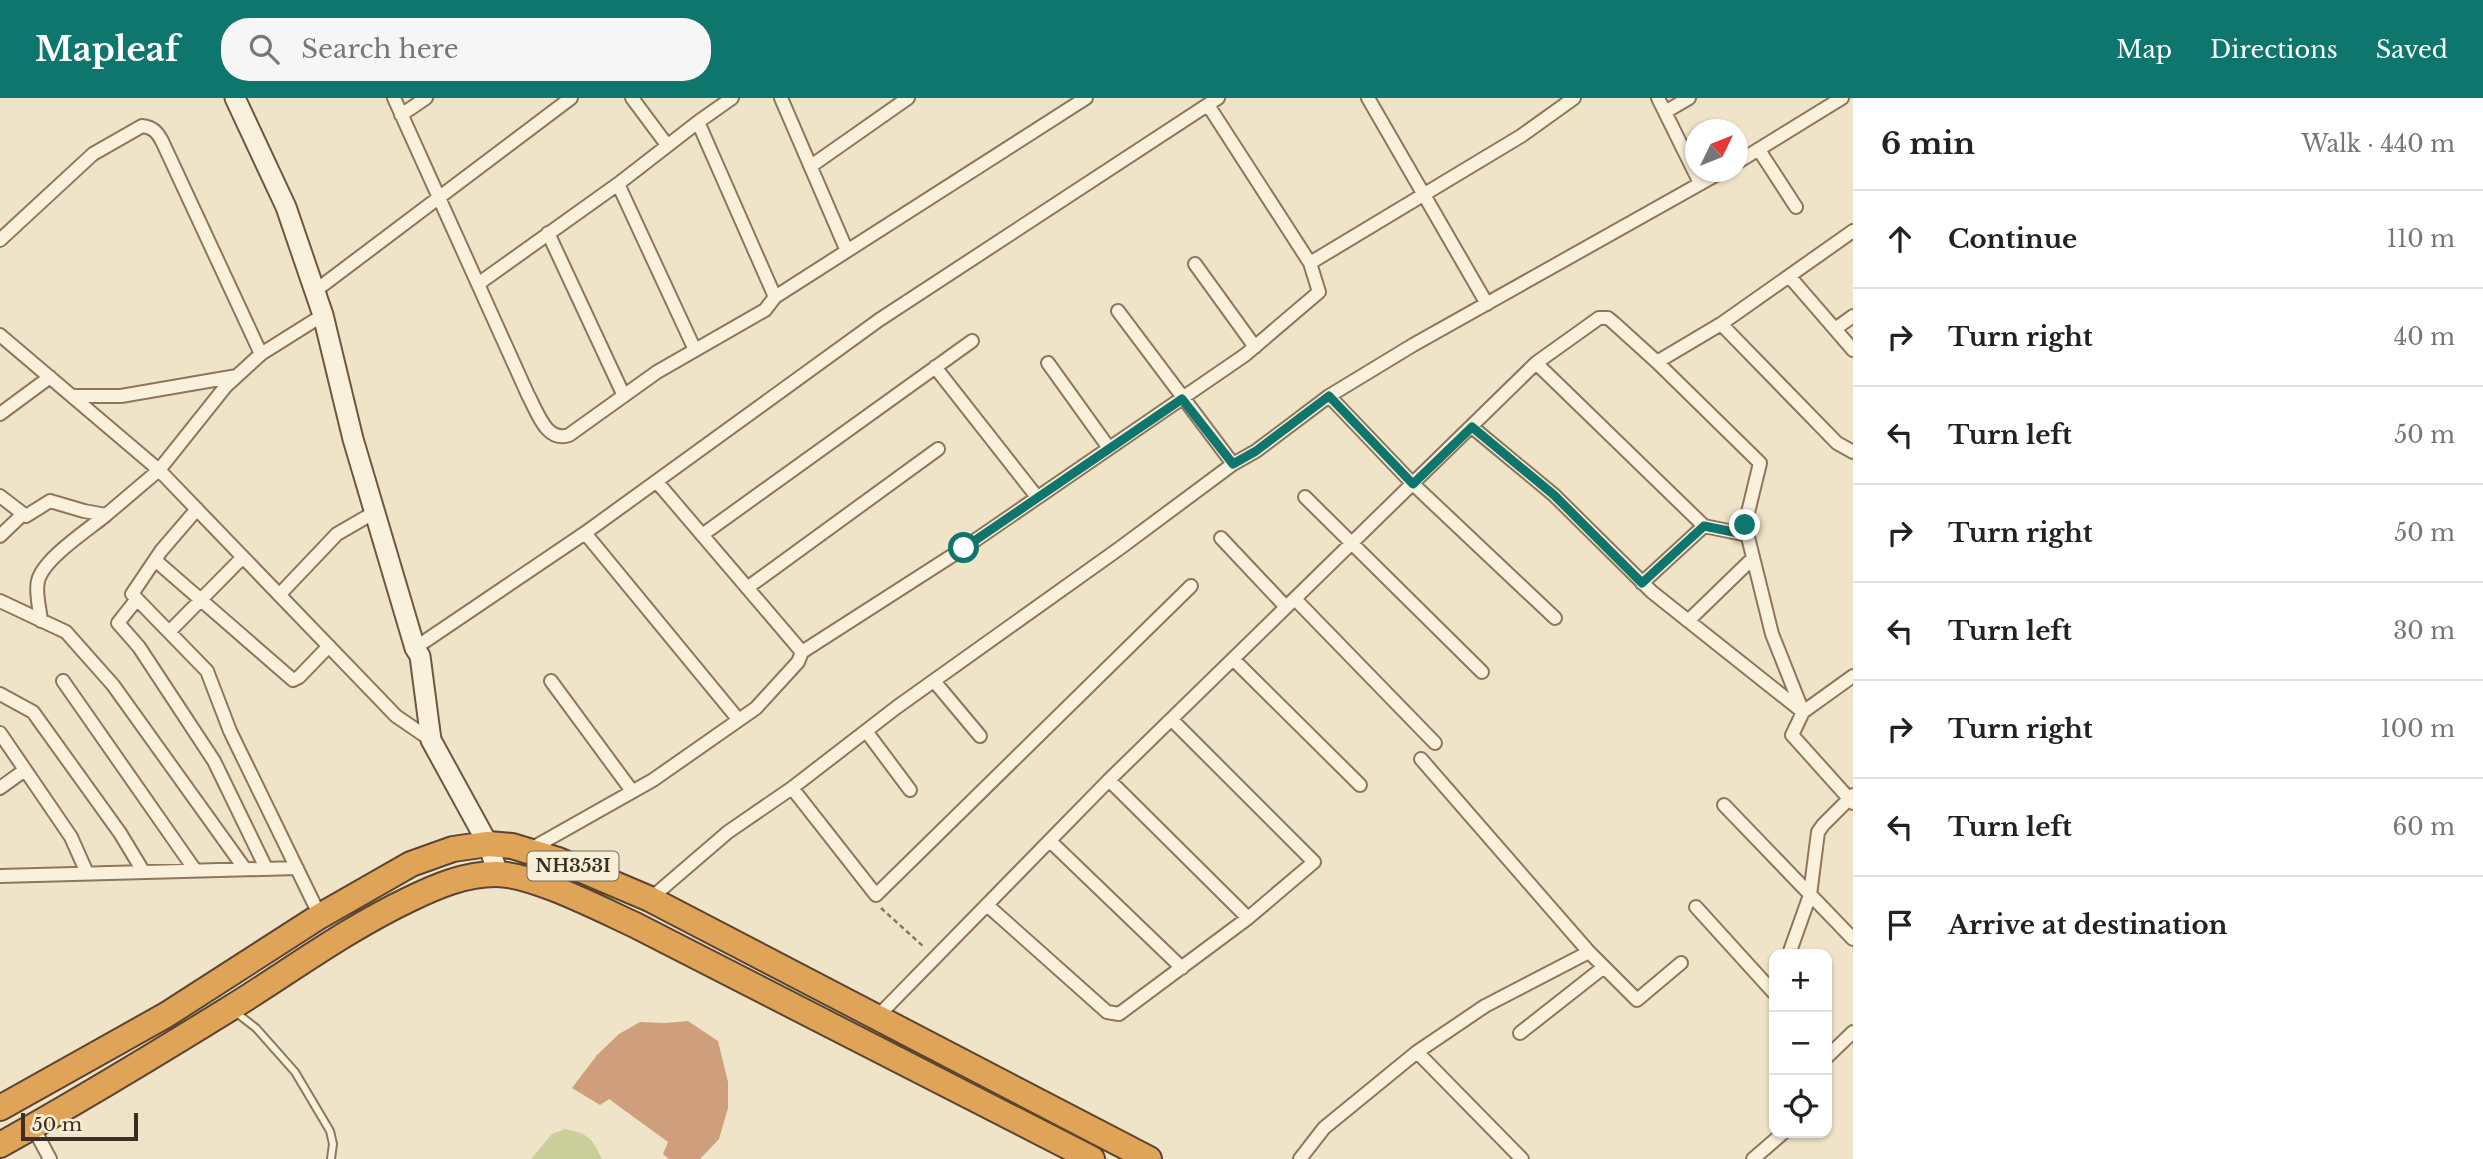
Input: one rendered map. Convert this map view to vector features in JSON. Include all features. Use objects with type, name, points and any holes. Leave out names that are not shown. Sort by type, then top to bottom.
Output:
[{"type":"highway","name":"NH353I","points":[[0,1108],[175,1009],[320,916],[411,864],[453,849],[488,844],[528,850],[650,899],[1149,1159]]},
{"type":"highway","name":"NH353I","points":[[0,1145],[230,1008],[335,939],[384,912],[442,883],[472,876],[498,874],[531,881],[635,925],[1092,1159]]},
{"type":"street","points":[[234,98],[286,207],[323,315],[353,439],[415,648],[420,656],[431,740],[488,844],[498,874]]},
{"type":"street","points":[[394,98],[528,395],[547,430],[561,438],[657,372],[765,310],[775,297],[1086,98]]},
{"type":"street","points":[[401,115],[426,98]]},
{"type":"street","points":[[315,291],[571,98]]},
{"type":"street","points":[[632,98],[667,145]]},
{"type":"street","points":[[478,284],[732,98]]},
{"type":"street","points":[[781,98],[847,251]]},
{"type":"street","points":[[811,166],[908,98]]},
{"type":"street","points":[[1368,98],[1487,303]]},
{"type":"street","points":[[1310,263],[1521,136],[1574,98]]},
{"type":"street","points":[[650,899],[727,832],[792,788],[934,681],[1329,396],[1413,345],[1700,183],[1658,98]]},
{"type":"street","points":[[1665,113],[1689,98]]},
{"type":"street","points":[[1748,156],[1842,98]]},
{"type":"street","points":[[415,648],[585,533],[879,320],[1213,101],[1310,263],[1319,292],[1255,347],[964,548],[802,652],[798,662],[756,708],[653,780],[528,850]]},
{"type":"street","points":[[698,122],[775,297]]},
{"type":"street","points":[[0,240],[93,154],[142,126],[150,127],[162,141],[261,354]]},
{"type":"street","points":[[1759,150],[1797,207]]},
{"type":"street","points":[[618,184],[695,350]]},
{"type":"street","points":[[1657,362],[1721,324],[1853,231]]},
{"type":"street","points":[[548,233],[624,396]]},
{"type":"street","points":[[1195,264],[1255,347]]},
{"type":"street","points":[[1789,276],[1853,351]]},
{"type":"street","points":[[1118,311],[1233,464]]},
{"type":"street","points":[[41,621],[37,585],[41,573],[49,563],[159,470],[226,386],[261,354],[323,315]]},
{"type":"street","points":[[1835,329],[1853,316]]},
{"type":"street","points":[[876,1018],[1109,780],[1354,544],[1536,363],[1599,318],[1608,318],[1614,323],[1760,463],[1745,525],[1772,634],[1803,712]]},
{"type":"street","points":[[1721,324],[1837,443],[1853,452]]},
{"type":"street","points":[[0,335],[159,470],[396,716],[431,740]]},
{"type":"street","points":[[702,535],[972,341]]},
{"type":"street","points":[[1048,363],[1109,448]]},
{"type":"street","points":[[1536,363],[1704,526],[1748,535]]},
{"type":"street","points":[[935,367],[1037,497]]},
{"type":"street","points":[[73,396],[121,396],[237,376]]},
{"type":"street","points":[[0,414],[50,377]]},
{"type":"street","points":[[1329,396],[1413,484],[1555,618]]},
{"type":"street","points":[[1472,427],[1554,495],[1642,583],[1803,712]]},
{"type":"street","points":[[747,588],[938,449]]},
{"type":"street","points":[[657,482],[802,652]]},
{"type":"street","points":[[0,496],[26,516],[50,500],[106,515]]},
{"type":"street","points":[[1305,497],[1482,672]]},
{"type":"street","points":[[197,509],[155,560],[132,594],[207,671],[230,732],[320,916]]},
{"type":"street","points":[[279,595],[337,534],[375,512]]},
{"type":"street","points":[[0,536],[23,514]]},
{"type":"street","points":[[1642,583],[1704,526]]},
{"type":"street","points":[[585,533],[738,719]]},
{"type":"street","points":[[1221,538],[1435,743]]},
{"type":"street","points":[[169,632],[243,557]]},
{"type":"street","points":[[1688,621],[1753,558]]},
{"type":"street","points":[[155,560],[293,680],[330,646]]},
{"type":"street","points":[[792,788],[876,895],[1191,586]]},
{"type":"street","points":[[137,599],[118,623],[139,647],[214,761],[266,868]]},
{"type":"street","points":[[0,601],[66,632],[113,685],[245,869]]},
{"type":"street","points":[[1233,659],[1360,785]]},
{"type":"street","points":[[1791,949],[1810,895],[1818,832],[1852,799],[1792,735],[1803,712],[1853,676]]},
{"type":"street","points":[[63,681],[195,870]]},
{"type":"street","points":[[551,681],[632,791]]},
{"type":"street","points":[[934,681],[980,736]]},
{"type":"street","points":[[0,694],[33,712],[120,833],[143,871]]},
{"type":"street","points":[[987,905],[1107,1012],[1119,1014],[1248,918],[1314,862],[1172,720]]},
{"type":"street","points":[[866,731],[910,790]]},
{"type":"street","points":[[0,733],[71,836],[87,873]]},
{"type":"street","points":[[1421,759],[1589,952],[1637,1000],[1681,963]]},
{"type":"street","points":[[0,788],[25,770]]},
{"type":"street","points":[[1109,780],[1248,918]]},
{"type":"street","points":[[1724,805],[1853,939]]},
{"type":"street","points":[[1050,841],[1182,968]]},
{"type":"street","points":[[0,876],[297,868]]},
{"type":"street","points":[[1696,907],[1769,982]]},
{"type":"street","points":[[1300,1159],[1324,1128],[1417,1052],[1485,1006],[1589,952]]},
{"type":"street","points":[[1520,1033],[1604,967]]},
{"type":"street","points":[[1832,1050],[1853,1032]]},
{"type":"street","points":[[1417,1052],[1522,1159]]},
{"type":"street","points":[[33,1126],[50,1159]]},
{"type":"street","points":[[1753,1159],[1777,1138]]},
{"type":"lane","points":[[230,1008],[256,1027],[295,1072],[330,1131],[331,1159]]},
{"type":"path","points":[[876,895],[880,906],[935,958]]},
{"type":"green space","points":[[565,1129],[588,1138],[602,1159],[531,1159],[552,1134]]},
{"type":"building","points":[[688,1021],[718,1041],[728,1082],[728,1108],[719,1139],[700,1159],[669,1159],[663,1154],[668,1142],[609,1099],[600,1105],[572,1088],[597,1055],[619,1034],[640,1022]]},
{"type":"route","points":[[964,548],[1182,399],[1233,464],[1256,451],[1329,396],[1413,484],[1472,427],[1554,495],[1642,583],[1704,526],[1748,535],[1745,525]]}]
